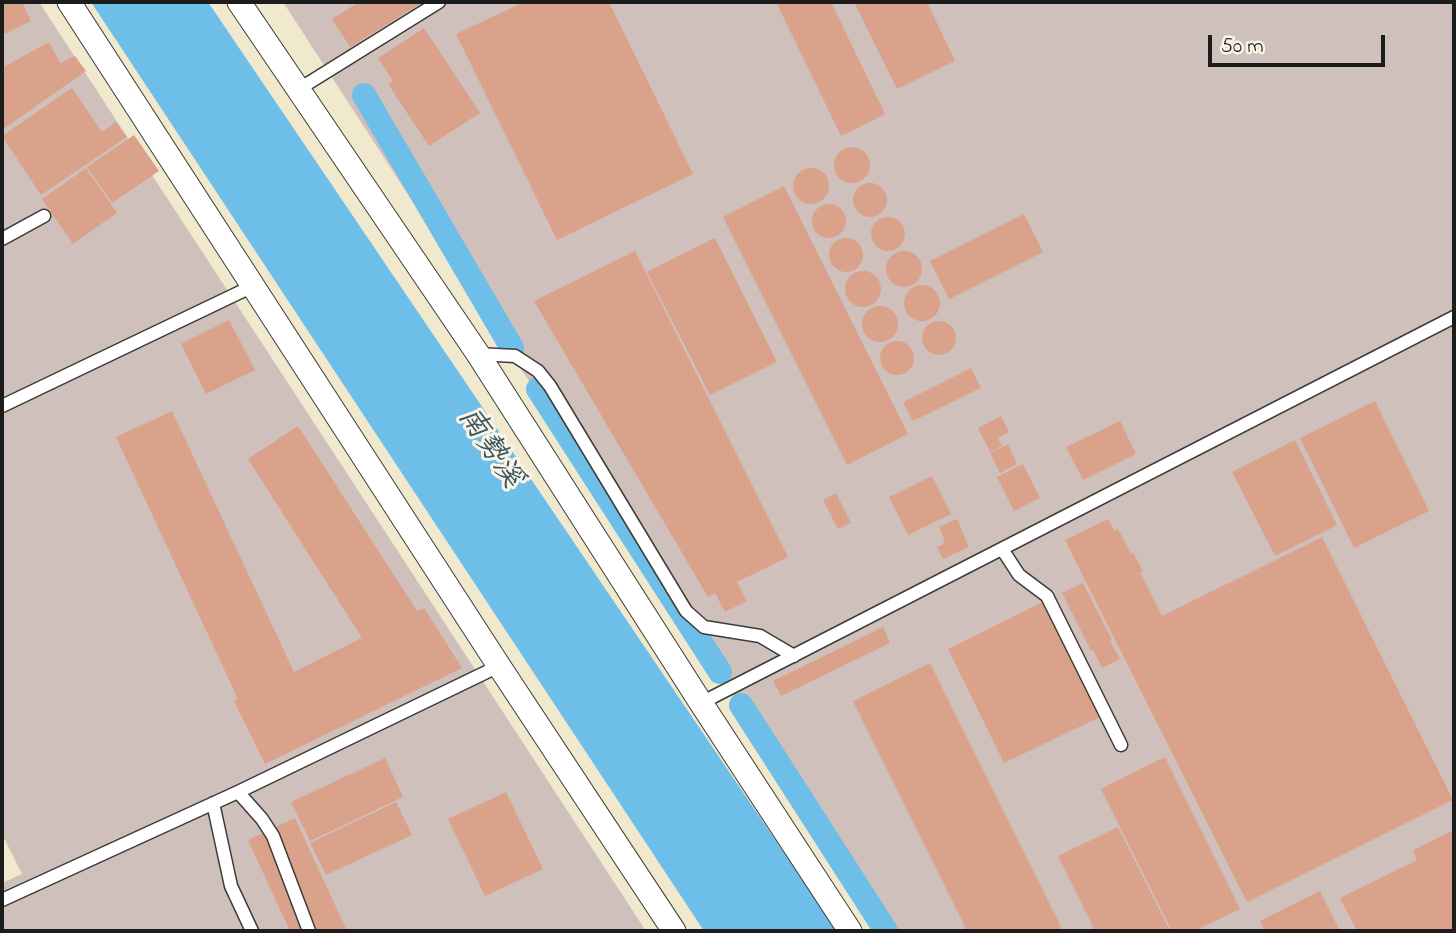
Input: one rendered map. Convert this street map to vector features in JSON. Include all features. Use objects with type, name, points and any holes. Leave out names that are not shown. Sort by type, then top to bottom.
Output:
[{"type":"street","points":[[69,2],[674,931]]},
{"type":"street","points":[[239,2],[478,354],[850,931]]},
{"type":"lane","points":[[299,89],[439,2]]},
{"type":"lane","points":[[2,239],[44,216]]},
{"type":"lane","points":[[2,406],[253,286]]},
{"type":"lane","points":[[701,703],[1454,317]]},
{"type":"lane","points":[[478,354],[515,356],[538,370],[686,611],[705,627],[760,636],[794,656]]},
{"type":"lane","points":[[1002,549],[1019,575],[1047,596],[1121,744]]},
{"type":"lane","points":[[2,900],[238,792],[499,666]]},
{"type":"lane","points":[[238,792],[273,836],[309,931]]},
{"type":"lane","points":[[213,803],[231,886],[252,931]]},
{"type":"shaded area","points":[[2,2],[39,2],[646,931],[2,931],[2,883],[22,874],[2,834]]},
{"type":"shaded area","points":[[283,2],[1454,2],[1454,931],[886,931]]},
{"type":"water","name":"南勢溪","points":[[91,2],[208,2],[837,931],[704,931]]},
{"type":"building","points":[[2,2],[22,2],[31,21],[2,35]]},
{"type":"building","points":[[359,2],[423,2],[350,47],[332,19]]},
{"type":"building","points":[[524,2],[609,2],[693,174],[557,240],[456,34]]},
{"type":"building","points":[[776,2],[831,2],[885,114],[841,136]]},
{"type":"building","points":[[854,2],[927,2],[955,61],[897,89]]},
{"type":"building","points":[[424,28],[480,113],[429,146],[388,84],[393,81],[378,58]]},
{"type":"building","points":[[49,42],[60,63],[75,56],[86,71],[2,130],[2,68]]},
{"type":"building","points":[[72,88],[102,132],[116,122],[127,137],[41,195],[2,136]]},
{"type":"building","points":[[134,135],[159,171],[112,203],[87,167]]},
{"type":"building","points":[[852,147],[864,153],[870,165],[864,177],[852,183],[840,177],[834,165],[840,153]]},
{"type":"building","points":[[86,168],[117,213],[73,244],[42,199]]},
{"type":"building","points":[[811,168],[823,174],[829,186],[823,198],[811,204],[799,198],[793,186],[799,174]]},
{"type":"building","points":[[870,183],[882,188],[887,200],[882,212],[870,217],[858,212],[853,200],[858,188]]},
{"type":"building","points":[[784,186],[908,434],[847,465],[723,217]]},
{"type":"building","points":[[829,204],[841,209],[846,221],[841,233],[829,238],[817,233],[812,221],[817,209]]},
{"type":"building","points":[[1024,214],[1043,252],[949,299],[930,261]]},
{"type":"building","points":[[888,217],[900,222],[905,234],[900,246],[888,251],[876,246],[871,234],[876,222]]},
{"type":"building","points":[[715,238],[777,362],[710,395],[647,272]]},
{"type":"building","points":[[846,238],[858,243],[863,255],[858,267],[846,272],[834,267],[829,255],[834,243]]},
{"type":"building","points":[[635,251],[788,557],[737,582],[747,601],[725,612],[715,593],[708,597],[534,301]]},
{"type":"building","points":[[904,251],[916,257],[922,269],[916,281],[904,287],[892,281],[886,269],[892,257]]},
{"type":"building","points":[[863,271],[875,277],[881,289],[875,301],[863,307],[851,301],[845,289],[851,277]]},
{"type":"building","points":[[922,285],[934,291],[940,303],[934,315],[922,321],[910,315],[904,303],[910,291]]},
{"type":"building","points":[[880,306],[892,312],[898,324],[892,336],[880,342],[868,336],[862,324],[868,312]]},
{"type":"building","points":[[229,320],[255,370],[206,394],[181,344]]},
{"type":"building","points":[[939,321],[951,326],[956,338],[951,350],[939,355],[927,350],[922,338],[927,326]]},
{"type":"building","points":[[897,341],[909,346],[914,358],[909,370],[897,375],[885,370],[880,358],[885,346]]},
{"type":"building","points":[[971,368],[981,388],[913,421],[903,402]]},
{"type":"building","points":[[1375,401],[1429,511],[1354,548],[1300,438]]},
{"type":"building","points":[[172,411],[294,672],[362,638],[248,459],[298,426],[417,611],[424,608],[462,668],[265,764],[234,701],[238,699],[116,437]]},
{"type":"building","points":[[1001,416],[1009,432],[998,438],[1002,446],[990,452],[978,428]]},
{"type":"building","points":[[1120,421],[1136,454],[1083,480],[1066,447]]},
{"type":"building","points":[[1295,440],[1337,525],[1275,556],[1232,472]]},
{"type":"building","points":[[1008,444],[1017,464],[1000,473],[990,453]]},
{"type":"building","points":[[1023,464],[1040,498],[1014,511],[997,477]]},
{"type":"building","points":[[932,476],[951,514],[908,535],[889,497]]},
{"type":"building","points":[[836,493],[851,523],[838,529],[823,500]]},
{"type":"building","points":[[957,519],[969,547],[943,559],[937,547],[945,541],[939,527]]},
{"type":"building","points":[[1108,519],[1115,531],[1118,529],[1131,554],[1133,552],[1162,616],[1322,537],[1453,800],[1247,902],[1065,540]]},
{"type":"building","points":[[1083,583],[1120,659],[1102,668],[1062,593]]},
{"type":"building","points":[[1043,602],[1100,717],[1004,763],[948,649]]},
{"type":"building","points":[[883,627],[890,643],[781,696],[773,681]]},
{"type":"building","points":[[930,663],[1063,931],[967,931],[853,701]]},
{"type":"building","points":[[1165,757],[1240,909],[1194,931],[1172,931],[1101,789]]},
{"type":"building","points":[[385,758],[403,797],[310,841],[291,802]]},
{"type":"building","points":[[506,792],[543,869],[485,896],[448,819]]},
{"type":"building","points":[[396,802],[412,835],[326,875],[310,843]]},
{"type":"building","points":[[295,818],[347,931],[290,931],[248,840]]},
{"type":"building","points":[[1118,827],[1170,931],[1095,931],[1058,856]]},
{"type":"building","points":[[1454,830],[1454,931],[1357,931],[1340,898],[1417,860],[1413,850]]},
{"type":"building","points":[[1320,891],[1340,931],[1265,931],[1260,921]]},
{"type":"waterway","points":[[364,95],[512,348]]},
{"type":"waterway","points":[[538,389],[720,672]]},
{"type":"waterway","points":[[741,705],[886,931]]}]
